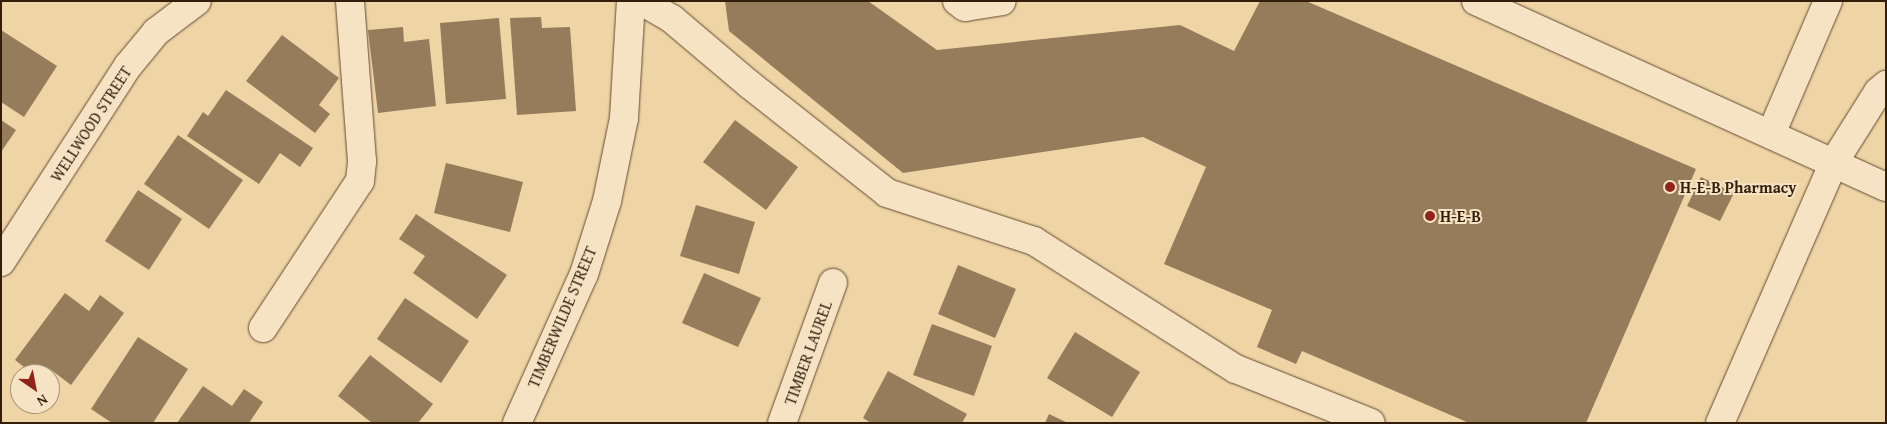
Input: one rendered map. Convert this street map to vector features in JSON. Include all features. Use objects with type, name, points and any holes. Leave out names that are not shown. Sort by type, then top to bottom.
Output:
[{"type":"street","name":"WELLWOOD STREET","points":[[1,262],[128,66],[156,32],[197,1]]},
{"type":"street","points":[[262,328],[360,180],[362,161],[350,1]]},
{"type":"street","name":"TIMBERWILDE STREET","points":[[516,423],[584,274],[607,201],[624,118],[631,34],[631,1]]},
{"type":"street","points":[[640,1],[672,19],[750,85],[887,193],[1034,241],[1236,369],[1371,423]]},
{"type":"street","points":[[957,1],[965,7],[1001,1]]},
{"type":"street","points":[[1476,1],[1886,187]]},
{"type":"street","points":[[1771,134],[1828,1]]},
{"type":"street","points":[[1720,423],[1834,162],[1878,92],[1886,85]]},
{"type":"street","name":"TIMBER LAUREL","points":[[782,423],[833,283]]},
{"type":"building","name":"H-E-B","points":[[725,1],[868,1],[937,50],[1180,25],[1234,51],[1260,1],[1306,1],[1696,169],[1586,423],[1469,423],[1302,351],[1296,364],[1257,347],[1272,310],[1164,264],[1206,167],[1143,137],[903,173],[729,31]]},
{"type":"building","points":[[541,17],[542,28],[570,27],[576,111],[517,115],[510,18]]},
{"type":"building","points":[[499,18],[506,99],[446,104],[440,23]]},
{"type":"building","points":[[403,27],[404,42],[429,39],[436,106],[378,113],[368,30]]},
{"type":"building","points":[[1,30],[57,66],[24,117],[1,102]]},
{"type":"building","points":[[282,35],[339,78],[319,105],[330,114],[315,133],[246,81]]},
{"type":"building","points":[[226,90],[313,148],[300,167],[280,153],[259,184],[187,136],[203,112],[208,116]]},
{"type":"building","points":[[1,120],[16,130],[1,152]]},
{"type":"building","points":[[735,120],[798,167],[766,210],[703,162]]},
{"type":"building","points":[[178,135],[243,180],[209,229],[144,184]]},
{"type":"building","points":[[446,163],[523,182],[510,232],[434,213]]},
{"type":"building","points":[[1701,177],[1734,193],[1720,221],[1687,206]]},
{"type":"building","points":[[138,190],[182,219],[149,270],[105,241]]},
{"type":"building","points":[[696,205],[755,222],[739,274],[680,256]]},
{"type":"building","points":[[416,214],[507,275],[477,319],[413,273],[425,256],[399,239]]},
{"type":"building","points":[[958,265],[1016,289],[995,338],[938,314]]},
{"type":"building","points":[[704,273],[761,298],[738,347],[682,323]]},
{"type":"building","points":[[65,293],[89,311],[100,295],[124,313],[71,385],[60,377],[60,364],[20,364],[15,360]]},
{"type":"building","points":[[405,298],[469,341],[441,383],[377,339]]},
{"type":"building","points":[[932,324],[992,346],[974,396],[913,375]]},
{"type":"building","points":[[1075,332],[1140,372],[1112,417],[1047,378]]},
{"type":"building","points":[[138,337],[188,369],[153,423],[112,423],[91,409]]},
{"type":"building","points":[[370,355],[433,404],[418,423],[372,423],[338,396]]},
{"type":"building","points":[[888,371],[967,414],[962,423],[871,423],[863,418]]},
{"type":"building","points":[[203,386],[232,406],[244,389],[263,402],[249,423],[177,423]]},
{"type":"building","points":[[1049,414],[1068,423],[1045,423]]},
{"type":"place","name":"H-E-B Pharmacy","points":[[1670,187]]},
{"type":"place","name":"H-E-B","points":[[1430,216]]}]
